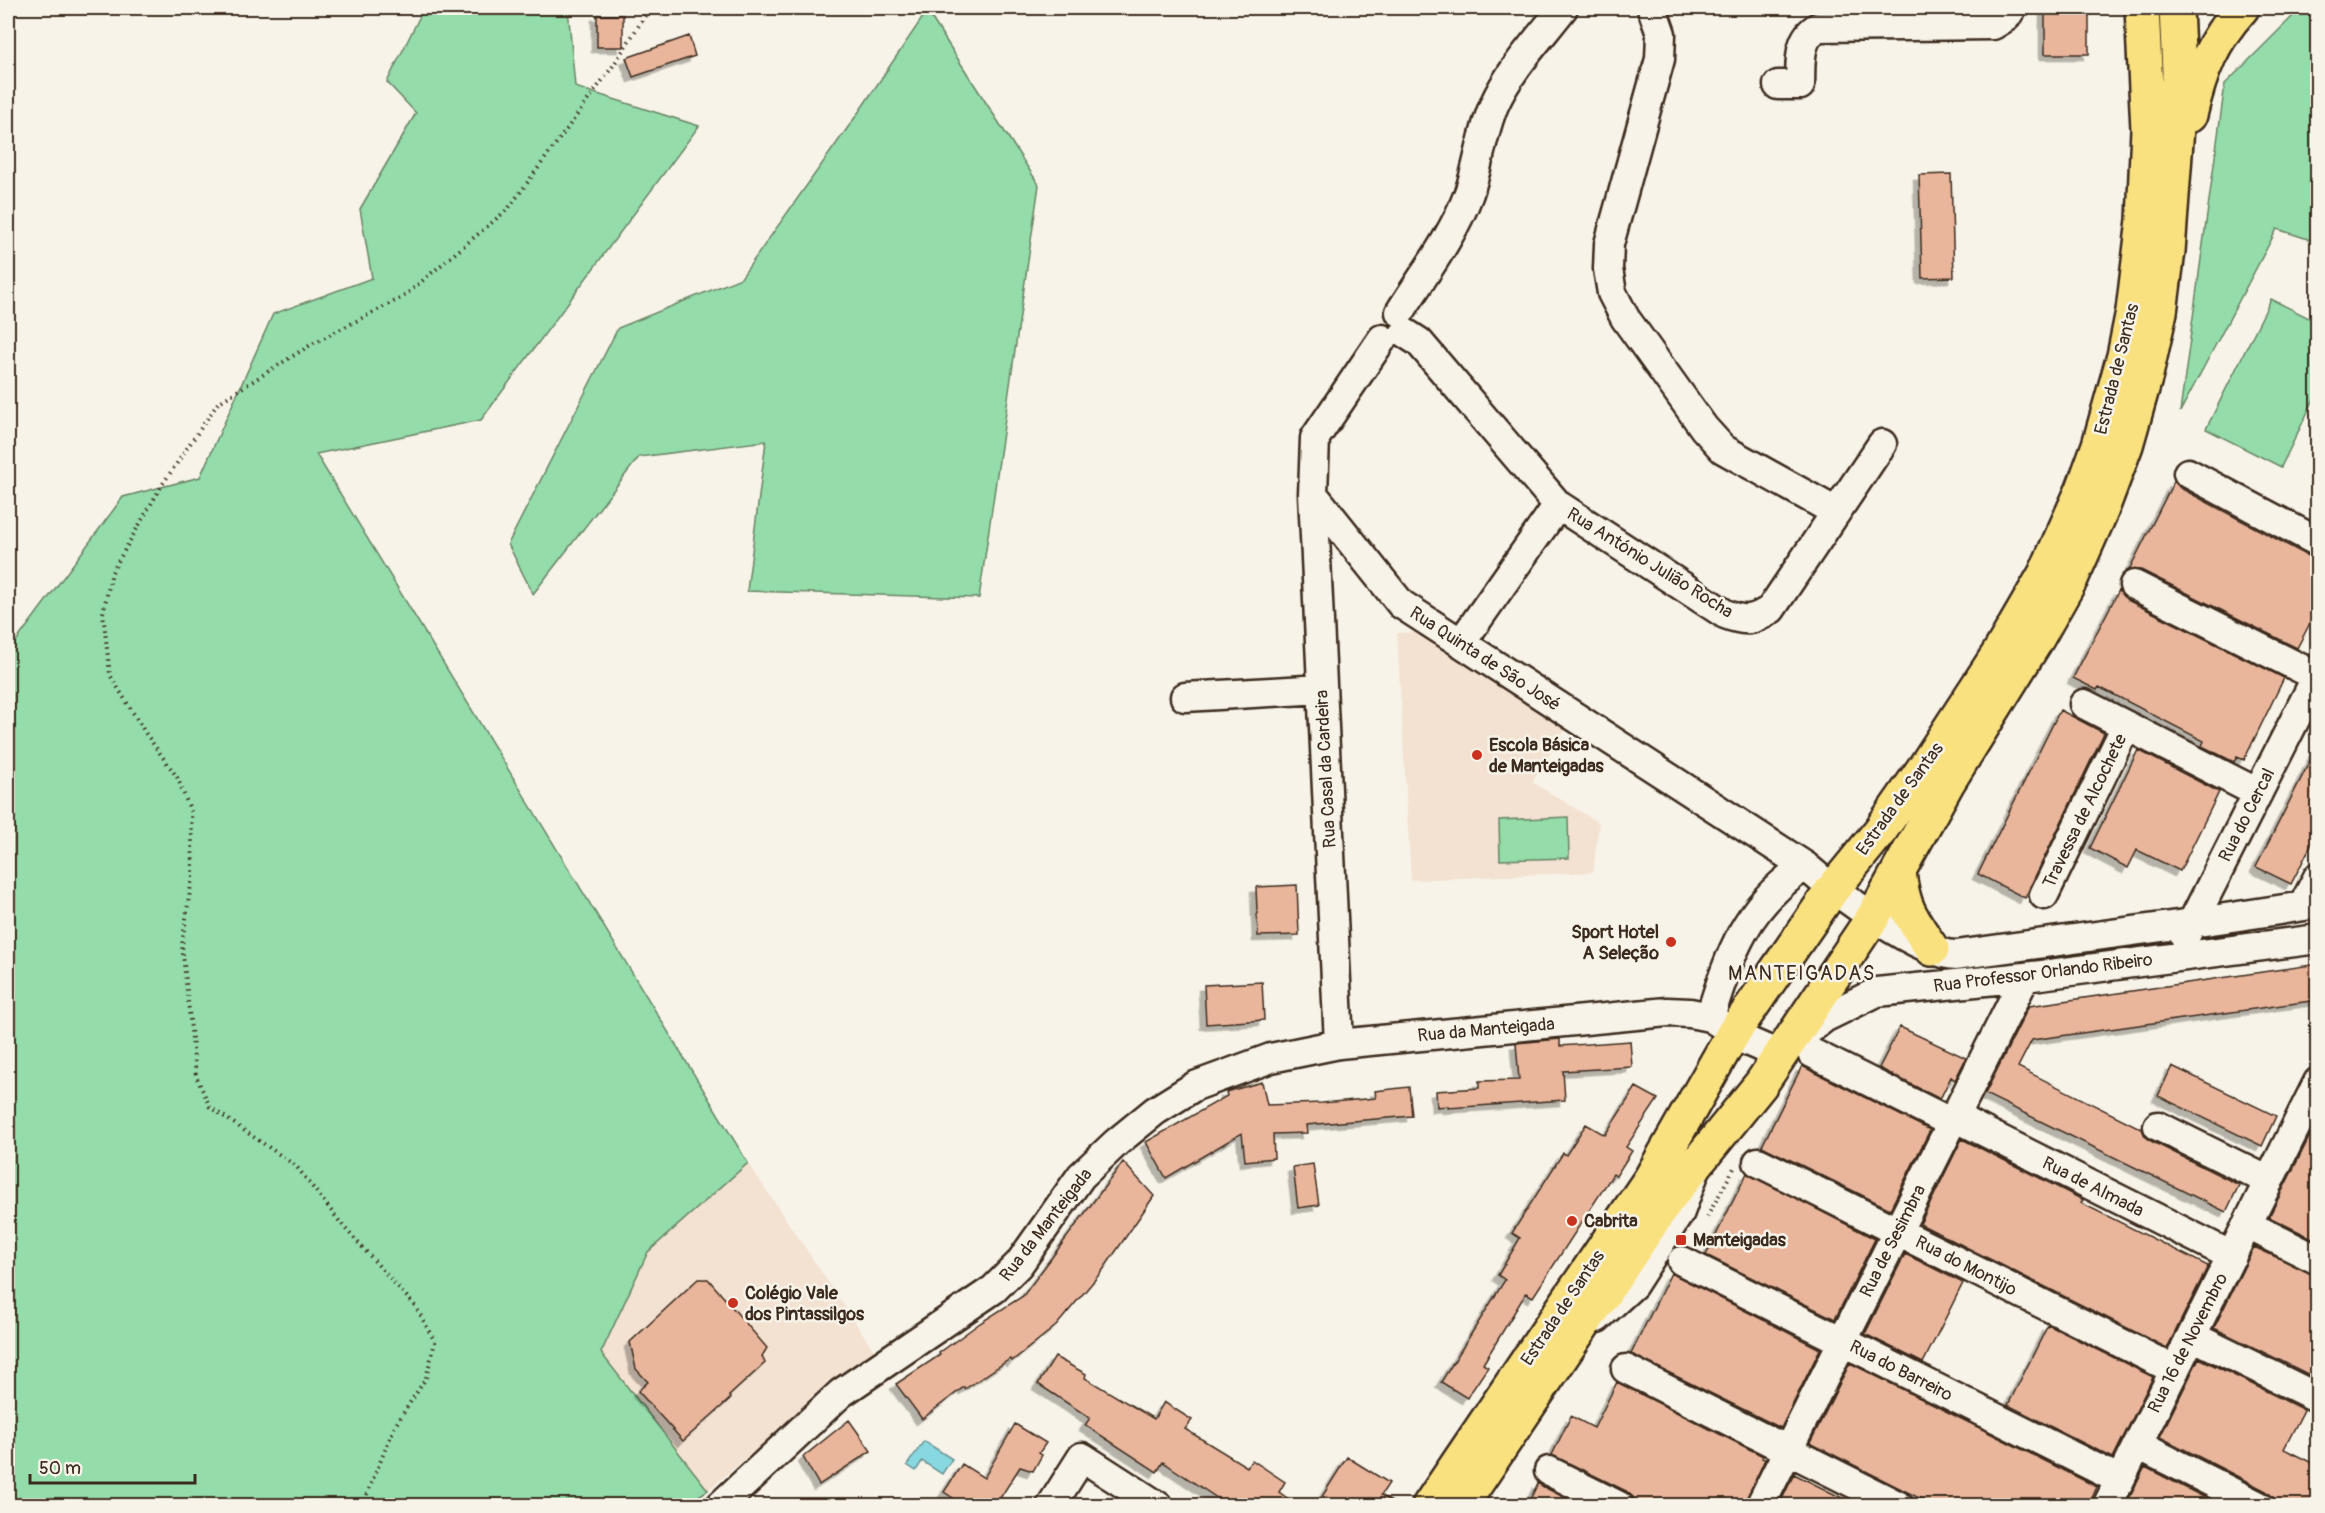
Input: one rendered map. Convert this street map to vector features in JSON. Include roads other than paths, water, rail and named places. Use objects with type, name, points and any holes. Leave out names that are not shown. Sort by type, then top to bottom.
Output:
[{"type":"main road","name":"Estrada de Santas","points":[[1429,1506],[1651,1178],[1722,1025],[1880,831],[1999,653],[2046,574],[2091,467],[2124,356],[2144,219],[2148,129],[2142,8]]},
{"type":"main road","name":"Estrada de Santas","points":[[1461,1506],[1666,1200],[1761,1084],[1799,1051],[1948,782],[2043,629],[2071,579],[2102,509],[2126,445],[2160,312],[2173,186],[2179,71],[2176,8]]},
{"type":"main road","points":[[2173,186],[2199,79],[2210,52],[2228,23],[2242,8]]},
{"type":"main road","points":[[1899,872],[1902,900],[1908,914],[1932,949]]},
{"type":"street","points":[[1313,494],[1315,438],[1396,328],[1457,221],[1469,192],[1485,128],[1495,104],[1509,80],[1563,8]]},
{"type":"street","points":[[1652,8],[1661,33],[1660,59],[1609,244],[1608,269],[1612,293],[1625,318],[1704,428],[1723,449],[1836,512]]},
{"type":"street","points":[[1778,85],[1800,85],[1803,42],[1818,27],[1994,25],[2006,17],[2012,8]]},
{"type":"street","name":"Rua António Julião Rocha","points":[[1396,328],[1419,342],[1558,505],[1725,614],[1740,620],[1758,618],[1771,609],[1882,444]]},
{"type":"street","points":[[2188,473],[2318,542]]},
{"type":"street","name":"Rua Quinta de São José","points":[[1313,494],[1401,604],[1804,866],[1832,890]]},
{"type":"street","name":"Rua Casal da Cardeira","points":[[1313,494],[1340,1044]]},
{"type":"street","points":[[1461,643],[1558,505]]},
{"type":"street","points":[[2134,585],[2317,675]]},
{"type":"street","name":"Rua do Cercal","points":[[2175,957],[2317,675]]},
{"type":"street","points":[[1185,697],[1322,689]]},
{"type":"street","points":[[2084,704],[2258,793]]},
{"type":"street","name":"Travessa de Alcochete","points":[[2044,895],[2126,726]]},
{"type":"street","points":[[1799,1051],[1770,1052],[1722,1025],[1726,968],[1737,941],[1767,896],[1785,879],[1804,866]]},
{"type":"street","points":[[2310,905],[2318,878]]},
{"type":"street","name":"Rua Professor Orlando Ribeiro","points":[[1832,890],[1873,917],[1947,955],[2192,924],[2310,905]]},
{"type":"street","name":"Rua Professor Orlando Ribeiro","points":[[1799,1051],[1824,1018],[1877,992],[2025,977],[2318,939]]},
{"type":"street","name":"Rua de Sesimbra","points":[[1761,1506],[2025,977]]},
{"type":"street","name":"Rua da Manteigada","points":[[720,1506],[841,1393],[994,1289],[1018,1264],[1081,1176],[1116,1142],[1155,1111],[1195,1086],[1271,1058],[1340,1044],[1667,1012],[1690,1013],[1722,1025]]},
{"type":"street","name":"Rua de Almada","points":[[1799,1051],[1953,1120],[2232,1256]]},
{"type":"street","name":"Rua 16 de Novembro","points":[[2107,1506],[2269,1181],[2310,1115],[2318,1082]]},
{"type":"street","points":[[2158,1126],[2269,1181]]},
{"type":"street","name":"Rua do Montijo","points":[[1758,1162],[2175,1370]]},
{"type":"street","points":[[2248,1225],[2318,1260]]},
{"type":"street","name":"Rua do Barreiro","points":[[1682,1261],[2120,1480]]},
{"type":"street","points":[[2192,1336],[2314,1396]]},
{"type":"street","points":[[1626,1369],[1899,1506]]},
{"type":"street","points":[[2138,1445],[2259,1506]]},
{"type":"street","points":[[1051,1506],[1082,1457],[1158,1506]]},
{"type":"street","points":[[1549,1471],[1620,1506]]},
{"type":"water","points":[[924,1441],[952,1459],[942,1474],[922,1461],[916,1471],[907,1465]]},
{"type":"place","name":"Escola Básica de Manteigadas","points":[[1477,755]]},
{"type":"place","name":"Sport Hotel A Seleção","points":[[1671,942]]},
{"type":"place","name":"Cabrita","points":[[1572,1221]]},
{"type":"place","name":"Manteigadas","points":[[1681,1240]]},
{"type":"place","name":"Colégio Vale dos Pintassilgos","points":[[733,1303]]},
{"type":"district","name":"MANTEIGADAS","points":[[1802,973]]}]
